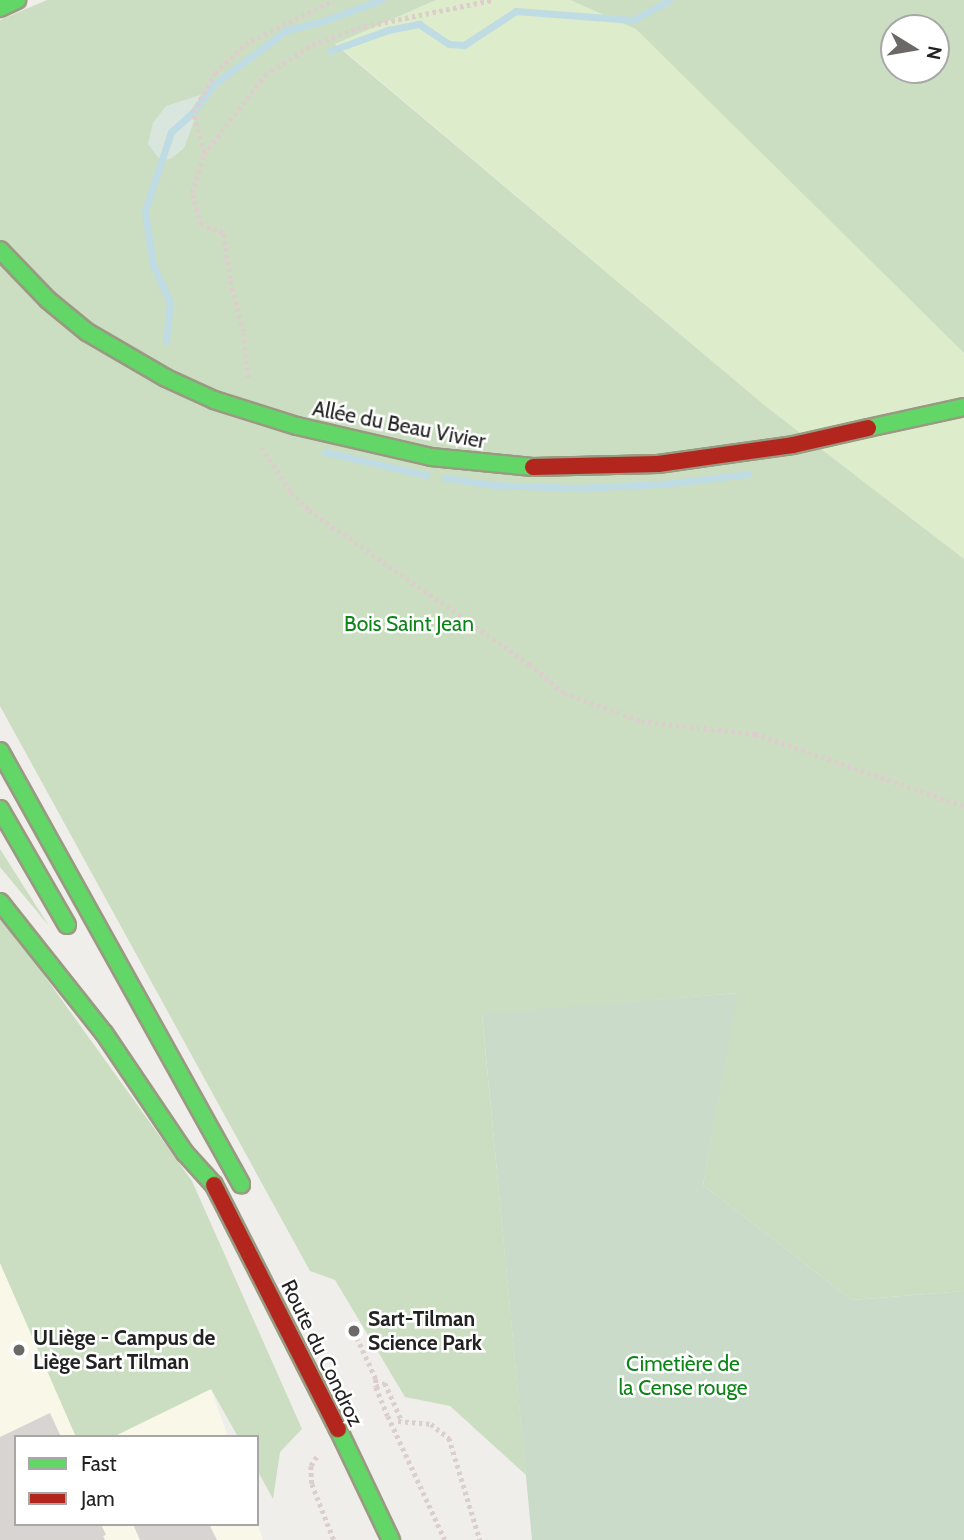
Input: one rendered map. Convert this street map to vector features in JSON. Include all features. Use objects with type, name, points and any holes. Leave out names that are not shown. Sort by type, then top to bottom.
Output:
[{"type":"main road","points":[[0,8],[17,0]]},
{"type":"main road","name":"Allée du Beau Vivier","points":[[0,250],[48,300],[110,347],[192,390],[259,415],[341,438],[431,457],[496,465],[590,468],[658,464],[752,451],[964,407]]},
{"type":"main road","points":[[0,751],[244,1190]]},
{"type":"main road","points":[[0,809],[77,941]]},
{"type":"main road","points":[[0,902],[104,1033],[185,1153],[214,1185]]},
{"type":"main road","points":[[168,1097],[214,1185]]},
{"type":"main road","name":"Route du Condroz","points":[[214,1185],[312,1374],[342,1442],[368,1488],[391,1540]]},
{"type":"main road","points":[[342,1442],[376,1540]]},
{"type":"path","points":[[204,154],[193,112],[215,73],[245,44],[334,0]]},
{"type":"path","points":[[248,390],[243,332],[230,279],[223,233],[201,225],[192,193],[204,154],[265,75],[312,45],[357,28],[492,0]]},
{"type":"path","points":[[259,415],[255,429],[269,461],[291,492],[309,510],[514,653],[564,693],[641,721],[755,734],[964,806]]},
{"type":"path","points":[[354,1331],[376,1379],[376,1387],[445,1540]]},
{"type":"path","points":[[376,1387],[385,1383],[400,1421],[430,1424],[449,1438],[480,1540]]},
{"type":"path","points":[[317,1457],[311,1466],[312,1484],[334,1540]]},
{"type":"shaded area","points":[[200,95],[203,97],[184,148],[172,158],[161,161],[148,144],[153,123],[166,106]]},
{"type":"shaded area","name":"ULiège - Campus de Liège Sart Tilman","points":[[0,1263],[75,1435],[14,1435],[14,1526],[258,1526],[263,1540],[0,1540]]},
{"type":"shaded area","name":"ULiège - Campus de Liège Sart Tilman","points":[[211,1389],[227,1435],[117,1435]]},
{"type":"green space","name":"Bois Saint Jean","points":[[47,0],[436,0],[335,44],[768,408],[964,559],[964,1291],[852,1300],[703,1185],[737,993],[482,1015],[526,1475],[450,1406],[405,1397],[335,1280],[310,1271],[0,706],[0,20]]},
{"type":"green space","points":[[436,0],[570,0],[636,28],[964,353],[964,559],[768,408],[335,43]]},
{"type":"green space","points":[[570,0],[964,0],[964,353],[636,29]]},
{"type":"green space","points":[[0,849],[49,926],[0,867]]},
{"type":"green space","points":[[0,914],[192,1181],[302,1429],[280,1452],[273,1499],[259,1474],[259,1435],[237,1435],[211,1389],[117,1435],[75,1435],[0,1263]]},
{"type":"green space","name":"Cimetière de la Cense rouge","points":[[738,993],[703,1185],[852,1300],[964,1291],[964,1540],[532,1540],[482,1014]]},
{"type":"building","points":[[50,1413],[60,1435],[14,1435],[14,1526],[102,1526],[105,1540],[0,1540],[0,1437]]},
{"type":"building","points":[[134,1526],[210,1526],[217,1540],[140,1540]]},
{"type":"waterway","points":[[166,341],[170,302],[153,265],[145,211],[171,132],[193,112],[213,85],[287,30],[320,22],[381,0]]},
{"type":"waterway","points":[[330,51],[388,30],[419,24],[449,44],[464,45],[516,11],[633,20],[670,0]]},
{"type":"waterway","points":[[325,452],[426,475]]},
{"type":"waterway","points":[[445,478],[494,485],[575,488],[663,484],[748,474]]},
{"type":"traffic: fast","points":[[0,8],[17,0]]},
{"type":"traffic: fast","points":[[0,250],[48,300],[87,332],[166,378],[214,400],[297,426],[431,457],[533,467]]},
{"type":"traffic: fast","points":[[868,428],[964,407]]},
{"type":"traffic: fast","points":[[0,751],[241,1184]]},
{"type":"traffic: fast","points":[[0,809],[67,925]]},
{"type":"traffic: fast","points":[[0,902],[104,1033],[185,1153],[214,1185]]},
{"type":"traffic: fast","points":[[338,1429],[391,1540]]},
{"type":"traffic: jam","points":[[533,467],[658,464],[793,445],[868,428]]},
{"type":"traffic: jam","points":[[214,1185],[338,1429]]},
{"type":"place","name":"Sart-Tilman Science Park","points":[[354,1331]]},
{"type":"place","name":"ULiège - Campus de Liège Sart Tilman","points":[[19,1350]]}]
